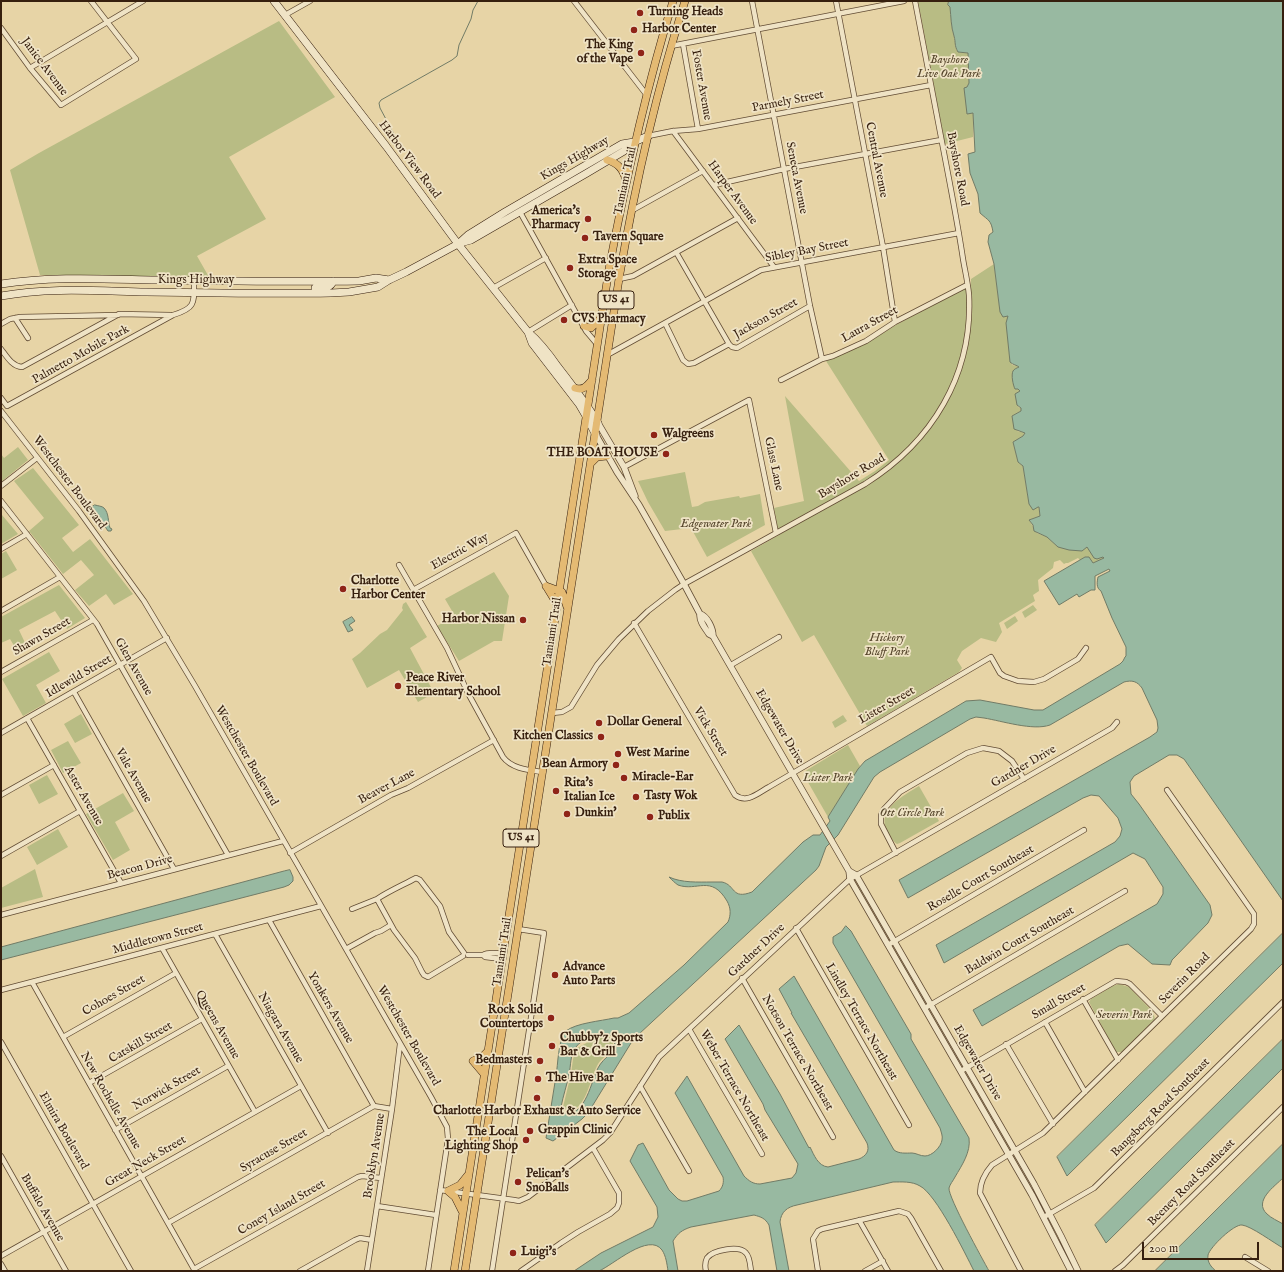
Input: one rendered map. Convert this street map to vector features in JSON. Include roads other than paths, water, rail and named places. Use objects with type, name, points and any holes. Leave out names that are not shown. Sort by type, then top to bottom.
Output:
[{"type":"main road","name":"Harbor View Road","points":[[274,1],[386,146],[458,244],[528,332],[538,340],[575,388],[588,405],[598,423]]},
{"type":"main road","name":"Tamiami Trail","points":[[454,1271],[601,318],[634,142],[672,1]]},
{"type":"main road","name":"Tamiami Trail","points":[[465,1271],[571,587],[598,423],[619,279],[631,211],[648,136],[671,46],[685,1]]},
{"type":"main road","points":[[634,142],[648,136]]},
{"type":"main road","name":"Kings Highway","points":[[458,244],[468,235],[505,212],[607,160],[634,142]]},
{"type":"main road","name":"Kings Highway","points":[[1,296],[26,292],[62,290],[194,293],[294,293],[349,292],[378,287],[458,244],[471,240],[520,212],[622,144],[634,142]]},
{"type":"main road","points":[[607,160],[616,163],[620,167],[624,172],[626,180]]},
{"type":"main road","points":[[612,256],[614,270],[619,279]]},
{"type":"main road","name":"Kings Highway","points":[[1,284],[54,279],[359,281],[376,278],[389,280]]},
{"type":"main road","points":[[246,281],[246,293]]},
{"type":"main road","points":[[294,293],[301,289],[329,287],[332,285],[333,281]]},
{"type":"main road","points":[[335,292],[343,285],[353,284],[359,281]]},
{"type":"main road","points":[[584,326],[591,328],[601,318]]},
{"type":"main road","name":"Harbor View Road","points":[[528,332],[532,343],[586,416],[596,435]]},
{"type":"main road","points":[[575,388],[583,388],[592,379]]},
{"type":"main road","points":[[591,463],[597,457],[607,456]]},
{"type":"main road","points":[[563,566],[565,578],[571,587]]},
{"type":"main road","points":[[546,586],[562,592],[568,611]]},
{"type":"main road","points":[[546,586],[557,604]]},
{"type":"main road","points":[[510,904],[513,918],[518,929]]},
{"type":"main road","points":[[506,930],[511,937],[515,951]]},
{"type":"main road","points":[[484,1074],[473,1061],[483,1056],[487,1052]]},
{"type":"main road","points":[[463,1213],[455,1197],[448,1191],[457,1187],[469,1175]]},
{"type":"street","points":[[91,1],[107,22]]},
{"type":"street","points":[[30,68],[143,1]]},
{"type":"street","points":[[285,15],[310,1]]},
{"type":"street","points":[[574,1],[646,94]]},
{"type":"street","name":"Seneca Avenue","points":[[752,1],[810,306],[822,359]]},
{"type":"street","name":"Central Avenue","points":[[836,1],[883,247],[895,322]]},
{"type":"street","points":[[671,46],[904,1]]},
{"type":"street","name":"Bayshore Road","points":[[552,713],[562,712],[570,707],[587,679],[601,660],[634,623],[661,600],[684,584],[878,476],[902,457],[937,416],[951,390],[963,354],[968,324],[968,295],[959,233],[915,1]]},
{"type":"street","name":"Janice Avenue","points":[[1,28],[30,68],[60,105],[136,59],[107,22]]},
{"type":"street","name":"Foster Avenue","points":[[683,44],[698,129]]},
{"type":"street","name":"Parmely Street","points":[[648,136],[673,131],[698,129],[931,85]]},
{"type":"street","name":"Harper Avenue","points":[[673,131],[774,267]]},
{"type":"street","points":[[714,185],[784,169],[941,140]]},
{"type":"street","points":[[631,211],[703,171]]},
{"type":"street","points":[[520,212],[584,326],[597,344]]},
{"type":"street","points":[[619,279],[633,276],[738,218]]},
{"type":"street","name":"Sibley Bay Street","points":[[607,355],[761,270],[959,233]]},
{"type":"street","points":[[676,252],[729,344]]},
{"type":"street","points":[[493,288],[546,258]]},
{"type":"street","name":"Palmetto Mobile Park","points":[[1,398],[7,406],[184,311],[194,302],[194,281]]},
{"type":"street","name":"Laura Street","points":[[781,380],[822,359],[833,356],[866,341],[895,322],[967,285]]},
{"type":"street","points":[[528,332],[572,305]]},
{"type":"street","name":"Jackson Street","points":[[665,323],[683,360],[688,364],[694,363],[729,344],[732,347],[737,348],[810,306]]},
{"type":"street","name":"Palmetto Mobile Park","points":[[1,324],[15,318],[25,317],[119,314],[173,316]]},
{"type":"street","name":"Palmetto Mobile Park","points":[[1,349],[13,364],[22,367],[119,314]]},
{"type":"street","points":[[15,318],[28,338]]},
{"type":"street","name":"Glass Lane","points":[[624,468],[749,400],[776,533]]},
{"type":"street","name":"Westchester Boulevard","points":[[1,411],[79,511],[144,601],[167,638],[447,1127],[448,1139],[440,1190]]},
{"type":"street","name":"Edgewater Drive","points":[[598,423],[624,468],[639,505]]},
{"type":"street","name":"Edgewater Drive","points":[[596,435],[607,456],[639,505],[700,614],[703,615],[708,622],[714,636],[824,826],[849,871],[850,879],[1009,1154],[1044,1217],[1071,1271]]},
{"type":"street","points":[[1,486],[37,458]]},
{"type":"street","name":"Glen Avenue","points":[[1,501],[93,620],[228,855]]},
{"type":"street","name":"Electric Way","points":[[413,590],[516,533],[546,586]]},
{"type":"street","points":[[1,549],[27,534]]},
{"type":"street","points":[[399,565],[447,648],[466,689],[506,761],[516,766],[543,772]]},
{"type":"street","points":[[1,611],[60,577]]},
{"type":"street","name":"Shawn Street","points":[[1,672],[93,620]]},
{"type":"street","name":"Vick Street","points":[[634,623],[735,795],[739,798],[749,798],[793,773]]},
{"type":"street","points":[[731,665],[778,637]]},
{"type":"street","name":"Idlewild Street","points":[[1,733],[167,638]]},
{"type":"street","name":"Lister Street","points":[[793,773],[991,657],[1000,673],[1004,676],[1018,682],[1034,682],[1044,679],[1078,659],[1086,648]]},
{"type":"street","name":"Vale Avenue","points":[[74,692],[174,869]]},
{"type":"street","name":"Aster Avenue","points":[[27,718],[121,883]]},
{"type":"street","name":"Gardner Drive","points":[[440,1190],[519,1201],[528,1197],[593,1148],[610,1133],[659,1057],[742,978],[850,879],[1112,728],[1117,722]]},
{"type":"street","name":"Beaver Lane","points":[[290,853],[494,740]]},
{"type":"street","points":[[896,853],[880,824],[881,815],[884,809],[900,792],[967,753],[983,748],[999,751],[1012,761],[1024,779]]},
{"type":"street","points":[[1,795],[54,765]]},
{"type":"street","name":"Severin Road","points":[[1020,1271],[980,1193],[981,1183],[988,1169],[1009,1154],[1040,1136],[1251,929],[1254,924],[1254,914],[1167,790]]},
{"type":"street","points":[[1,856],[80,811]]},
{"type":"street","name":"Roselle Court Southeast","points":[[888,944],[1084,830]]},
{"type":"street","name":"Beacon Drive","points":[[1,915],[283,841]]},
{"type":"street","name":"Edgewater Drive","points":[[849,871],[856,875],[967,1067],[1050,1213],[1078,1271]]},
{"type":"street","points":[[352,909],[377,899],[416,878],[420,880],[440,906],[449,932],[465,954]]},
{"type":"street","name":"Baldwin Court Southeast","points":[[925,1008],[1125,891]]},
{"type":"street","points":[[377,899],[424,975],[428,976],[465,954],[502,956]]},
{"type":"street","name":"Middletown Street","points":[[1,990],[320,906]]},
{"type":"street","name":"Yonkers Avenue","points":[[268,920],[374,1106]]},
{"type":"street","points":[[346,949],[392,925]]},
{"type":"street","name":"Lindley Terrace Northeast","points":[[796,928],[909,1126]]},
{"type":"street","points":[[492,1271],[544,933],[518,929]]},
{"type":"street","name":"Niagara Avenue","points":[[215,934],[328,1132]]},
{"type":"street","name":"Queens Avenue","points":[[162,948],[255,1112]]},
{"type":"street","name":"Cohoes Street","points":[[63,1037],[176,973]]},
{"type":"street","name":"Notson Terrace Northeast","points":[[742,978],[833,1137]]},
{"type":"street","name":"Small Street","points":[[961,1071],[1112,983],[1121,981],[1130,984],[1162,1016]]},
{"type":"street","name":"New Rochelle Avenue","points":[[32,982],[195,1270]]},
{"type":"street","points":[[1083,999],[1118,1060]]},
{"type":"street","name":"Bangsberg Road Southeast","points":[[1044,1217],[1094,1188],[1283,1002]]},
{"type":"street","name":"Catskill Street","points":[[89,1084],[202,1019]]},
{"type":"street","points":[[1045,1022],[1086,1092]]},
{"type":"street","name":"Weber Terrace Northeast","points":[[689,1029],[762,1154]]},
{"type":"street","name":"Elmira Boulevard","points":[[1,1042],[131,1271]]},
{"type":"street","name":"Brooklyn Avenue","points":[[367,1271],[392,1109],[400,1044]]},
{"type":"street","points":[[1006,1044],[1053,1124]]},
{"type":"street","name":"Norwick Street","points":[[115,1130],[228,1066]]},
{"type":"street","name":"Great Neck Street","points":[[1,1256],[301,1086]]},
{"type":"street","points":[[640,1086],[689,1171]]},
{"type":"street","points":[[374,1106],[392,1109]]},
{"type":"street","name":"Syracuse Street","points":[[168,1223],[374,1106]]},
{"type":"street","name":"Beeney Road Southeast","points":[[1115,1271],[1129,1260],[1283,1107]]},
{"type":"street","points":[[521,1271],[561,1243],[610,1214],[617,1208],[619,1203],[619,1193],[593,1148]]},
{"type":"street","name":"Buffalo Avenue","points":[[1,1156],[66,1271]]},
{"type":"street","name":"Coney Island Street","points":[[195,1270],[358,1177],[381,1178]]},
{"type":"street","points":[[428,1271],[440,1190]]},
{"type":"street","points":[[377,1206],[436,1215]]},
{"type":"street","points":[[818,1271],[813,1244],[815,1234],[818,1231],[899,1211],[908,1214],[911,1218],[941,1271]]},
{"type":"street","points":[[859,1220],[888,1271]]},
{"type":"street","points":[[300,1271],[355,1240],[360,1238],[372,1240]]},
{"type":"street","points":[[706,1271],[706,1262],[711,1254],[738,1248],[743,1250],[749,1258],[751,1271]]},
{"type":"street","points":[[1245,1258],[1268,1271]]},
{"type":"street","points":[[865,1271],[883,1261]]},
{"type":"street","points":[[1,1264],[5,1271]]},
{"type":"waterway","points":[[396,143],[395,136],[380,108],[379,103],[381,100],[457,56],[459,45],[478,1]]},
{"type":"place","name":"Turning Heads","points":[[640,13]]},
{"type":"place","name":"Harbor Center","points":[[634,30]]},
{"type":"place","name":"The King of the Vape","points":[[641,53]]},
{"type":"place","name":"America's Pharmacy","points":[[588,219]]},
{"type":"place","name":"Tavern Square","points":[[585,238]]},
{"type":"place","name":"Extra Space Storage","points":[[570,268]]},
{"type":"place","name":"CVS Pharmacy","points":[[564,320]]},
{"type":"place","name":"Walgreens","points":[[654,435]]},
{"type":"place","name":"THE BOAT HOUSE","points":[[666,454]]},
{"type":"place","name":"Charlotte Harbor Center","points":[[343,589]]},
{"type":"place","name":"Harbor Nissan","points":[[523,620]]},
{"type":"place","name":"Peace River Elementary School","points":[[398,686]]},
{"type":"place","name":"Dollar General","points":[[599,723]]},
{"type":"place","name":"Kitchen Classics","points":[[601,737]]},
{"type":"place","name":"West Marine","points":[[618,754]]},
{"type":"place","name":"Bean Armory","points":[[616,765]]},
{"type":"place","name":"Miracle-Ear","points":[[624,778]]},
{"type":"place","name":"Rita's Italian Ice","points":[[556,791]]},
{"type":"place","name":"Tasty Wok","points":[[636,797]]},
{"type":"place","name":"Dunkin'","points":[[567,814]]},
{"type":"place","name":"Publix","points":[[650,817]]},
{"type":"place","name":"Advance Auto Parts","points":[[555,975]]},
{"type":"place","name":"Rock Solid Countertops","points":[[551,1018]]},
{"type":"place","name":"Chubby'z Sports Bar & Grill","points":[[552,1046]]},
{"type":"place","name":"Bedmasters","points":[[540,1061]]},
{"type":"place","name":"The Hive Bar","points":[[538,1079]]},
{"type":"place","name":"Charlotte Harbor Exhaust & Auto Service","points":[[537,1098]]},
{"type":"place","name":"Grappin Clinic","points":[[530,1131]]},
{"type":"place","name":"The Local Lighting Shop","points":[[526,1140]]},
{"type":"place","name":"Pelican's SnoBalls","points":[[518,1182]]},
{"type":"place","name":"Luigi's","points":[[513,1253]]},
{"type":"park label","name":"Bayshore Live Oak Park","points":[[949,68]]},
{"type":"park label","name":"Edgewater Park","points":[[716,525]]},
{"type":"park label","name":"Hickory Bluff Park","points":[[887,646]]},
{"type":"park label","name":"Lister Park","points":[[828,779]]},
{"type":"park label","name":"Ott Circle Park","points":[[912,814]]},
{"type":"park label","name":"Severin Park","points":[[1124,1016]]}]
